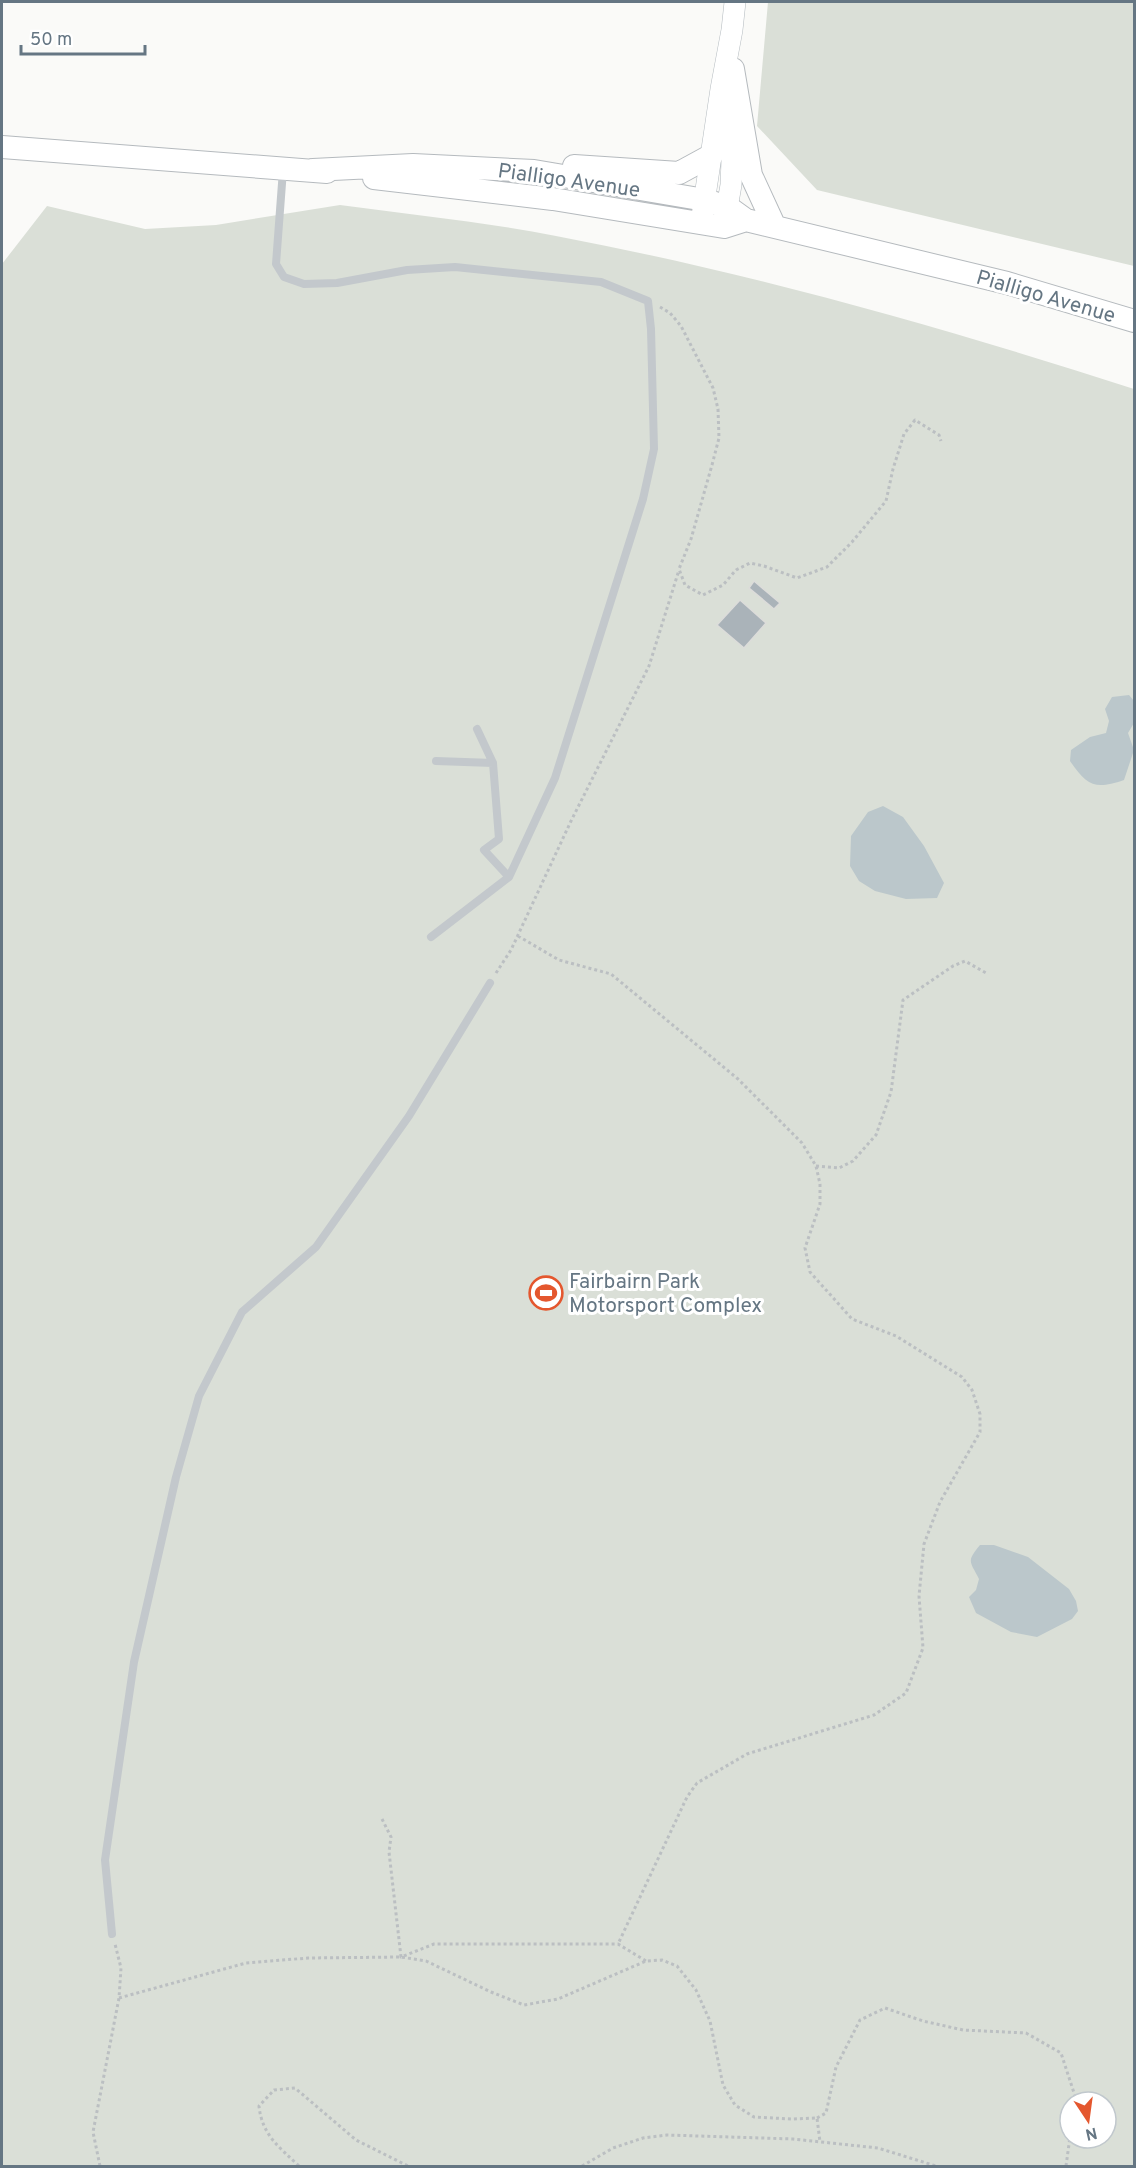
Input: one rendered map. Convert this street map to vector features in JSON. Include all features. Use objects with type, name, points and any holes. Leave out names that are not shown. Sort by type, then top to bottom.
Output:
[{"type":"main road","points":[[701,223],[735,2]]},
{"type":"main road","points":[[729,46],[751,175],[775,227]]},
{"type":"main road","points":[[726,217],[733,149],[733,69]]},
{"type":"main road","name":"Pialligo Avenue","points":[[2,147],[284,169],[313,170],[414,165],[534,171],[705,200],[726,217]]},
{"type":"main road","points":[[534,171],[574,166],[679,173],[712,155]]},
{"type":"main road","name":"Pialligo Avenue","points":[[313,170],[553,199],[701,223],[726,217],[746,220],[919,260],[1007,283],[1134,321]]},
{"type":"lane","points":[[284,169],[276,264],[284,277],[304,284],[338,283],[407,270],[455,267],[601,282],[648,301],[651,329],[654,449],[643,499],[555,778],[509,877],[430,937]]},
{"type":"lane","points":[[477,729],[493,763],[499,839],[484,850],[509,877]]},
{"type":"lane","points":[[436,761],[493,763]]},
{"type":"lane","points":[[112,1934],[105,1860],[134,1662],[176,1477],[199,1396],[242,1312],[316,1247],[409,1116],[490,983]]},
{"type":"path","points":[[490,983],[512,950],[571,821],[649,666],[679,568],[691,538],[716,447],[717,409],[713,388],[681,326],[670,313],[648,301]]},
{"type":"path","points":[[679,568],[685,585],[703,595],[723,585],[736,570],[750,563],[797,578],[826,567],[852,542],[886,501],[904,434],[915,420],[939,435],[941,441]]},
{"type":"path","points":[[518,936],[559,960],[611,974],[738,1079],[802,1143],[816,1166],[820,1184],[819,1204],[805,1248],[810,1272],[852,1319],[896,1336],[962,1377],[972,1390],[980,1414],[980,1432],[940,1502],[924,1544],[919,1596],[923,1648],[906,1693],[874,1715],[747,1754],[696,1783],[687,1797],[618,1944]]},
{"type":"path","points":[[816,1166],[839,1168],[853,1161],[876,1135],[891,1092],[903,1000],[953,966],[965,961],[986,973]]},
{"type":"path","points":[[382,1819],[392,1837],[389,1852],[401,1957]]},
{"type":"path","points":[[100,2166],[93,2132],[119,1998],[121,1968],[112,1934]]},
{"type":"path","points":[[401,1957],[434,1944],[618,1944],[646,1961]]},
{"type":"path","points":[[119,1998],[246,1963],[308,1958],[401,1957],[426,1961],[524,2005],[558,1999],[646,1961],[662,1960],[677,1966],[696,1990],[710,2021],[723,2085],[735,2105],[754,2117],[791,2120],[817,2118],[826,2113],[836,2067],[860,2020],[885,2008],[923,2021],[963,2030],[1026,2033],[1061,2052],[1074,2090]]},
{"type":"path","points":[[299,2166],[270,2138],[261,2121],[259,2106],[274,2090],[295,2088],[356,2140],[408,2166]]},
{"type":"path","points":[[817,2118],[820,2142]]},
{"type":"path","points":[[582,2166],[613,2148],[643,2138],[667,2135],[793,2139],[878,2148],[936,2166]]},
{"type":"path","points":[[1066,2166],[1068,2150]]},
{"type":"shaded area","points":[[768,2],[1134,2],[1134,266],[817,190],[757,126]]},
{"type":"shaded area","name":"Fairbairn Park Motorsport Complex","points":[[340,205],[529,231],[702,267],[848,304],[1134,389],[1134,2166],[2,2166],[2,264],[47,206],[145,229],[216,225]]},
{"type":"shaded area","points":[[1129,695],[1134,701],[1134,723],[1128,733],[1134,750],[1124,780],[1106,785],[1092,784],[1070,761],[1071,750],[1090,737],[1106,733],[1109,721],[1105,709],[1112,697]]},
{"type":"shaded area","points":[[883,806],[903,817],[924,846],[944,883],[937,898],[906,899],[875,891],[859,881],[850,866],[851,836],[868,812]]},
{"type":"shaded area","points":[[980,1545],[994,1545],[1028,1557],[1069,1589],[1076,1601],[1078,1611],[1072,1619],[1037,1637],[1011,1632],[976,1613],[969,1597],[976,1590],[979,1579],[971,1558]]},
{"type":"building","points":[[754,581],[780,603],[774,609],[749,588]]},
{"type":"building","points":[[740,600],[766,623],[744,648],[717,625]]},
{"type":"place","name":"Fairbairn Park Motorsport Complex","points":[[546,1293]]}]
